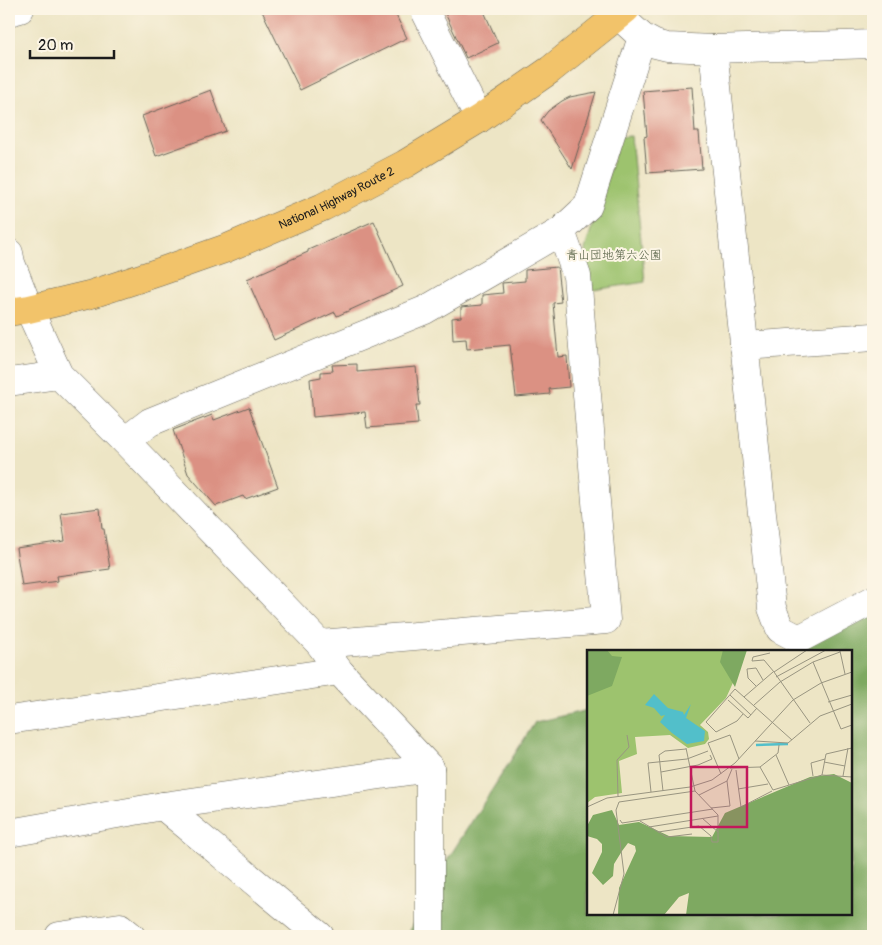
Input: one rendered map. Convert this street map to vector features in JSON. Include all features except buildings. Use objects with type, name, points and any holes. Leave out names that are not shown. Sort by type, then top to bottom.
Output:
[{"type":"highway","name":"National Highway Route 2","points":[[19,310],[92,294],[227,248],[323,207],[405,164],[479,119],[550,70],[623,12]]},
{"type":"street","points":[[9,12],[20,9]]},
{"type":"street","points":[[424,9],[479,119]]},
{"type":"street","points":[[623,12],[642,37],[655,44],[667,47],[713,49],[873,44]]},
{"type":"street","points":[[125,441],[150,422],[425,310],[560,231],[588,206],[642,37]]},
{"type":"street","points":[[713,49],[772,608],[780,629],[799,639],[873,600]]},
{"type":"street","points":[[320,644],[606,620],[577,276],[560,231]]},
{"type":"street","points":[[9,253],[19,310],[59,375],[320,644],[339,670],[430,768],[430,936]]},
{"type":"street","points":[[744,346],[873,337]]},
{"type":"street","points":[[9,382],[59,375]]},
{"type":"street","points":[[9,720],[339,670]]},
{"type":"street","points":[[9,833],[163,806],[430,768]]},
{"type":"street","points":[[163,806],[320,936]]},
{"type":"street","points":[[59,936],[120,927],[131,936]]},
{"type":"green space","name":"青山団地第六公園","points":[[631,136],[645,282],[587,291],[585,249],[620,137]]},
{"type":"green space","points":[[873,614],[873,936],[407,936],[432,884],[535,722],[587,710],[587,915],[852,915],[852,650],[794,650]]}]
